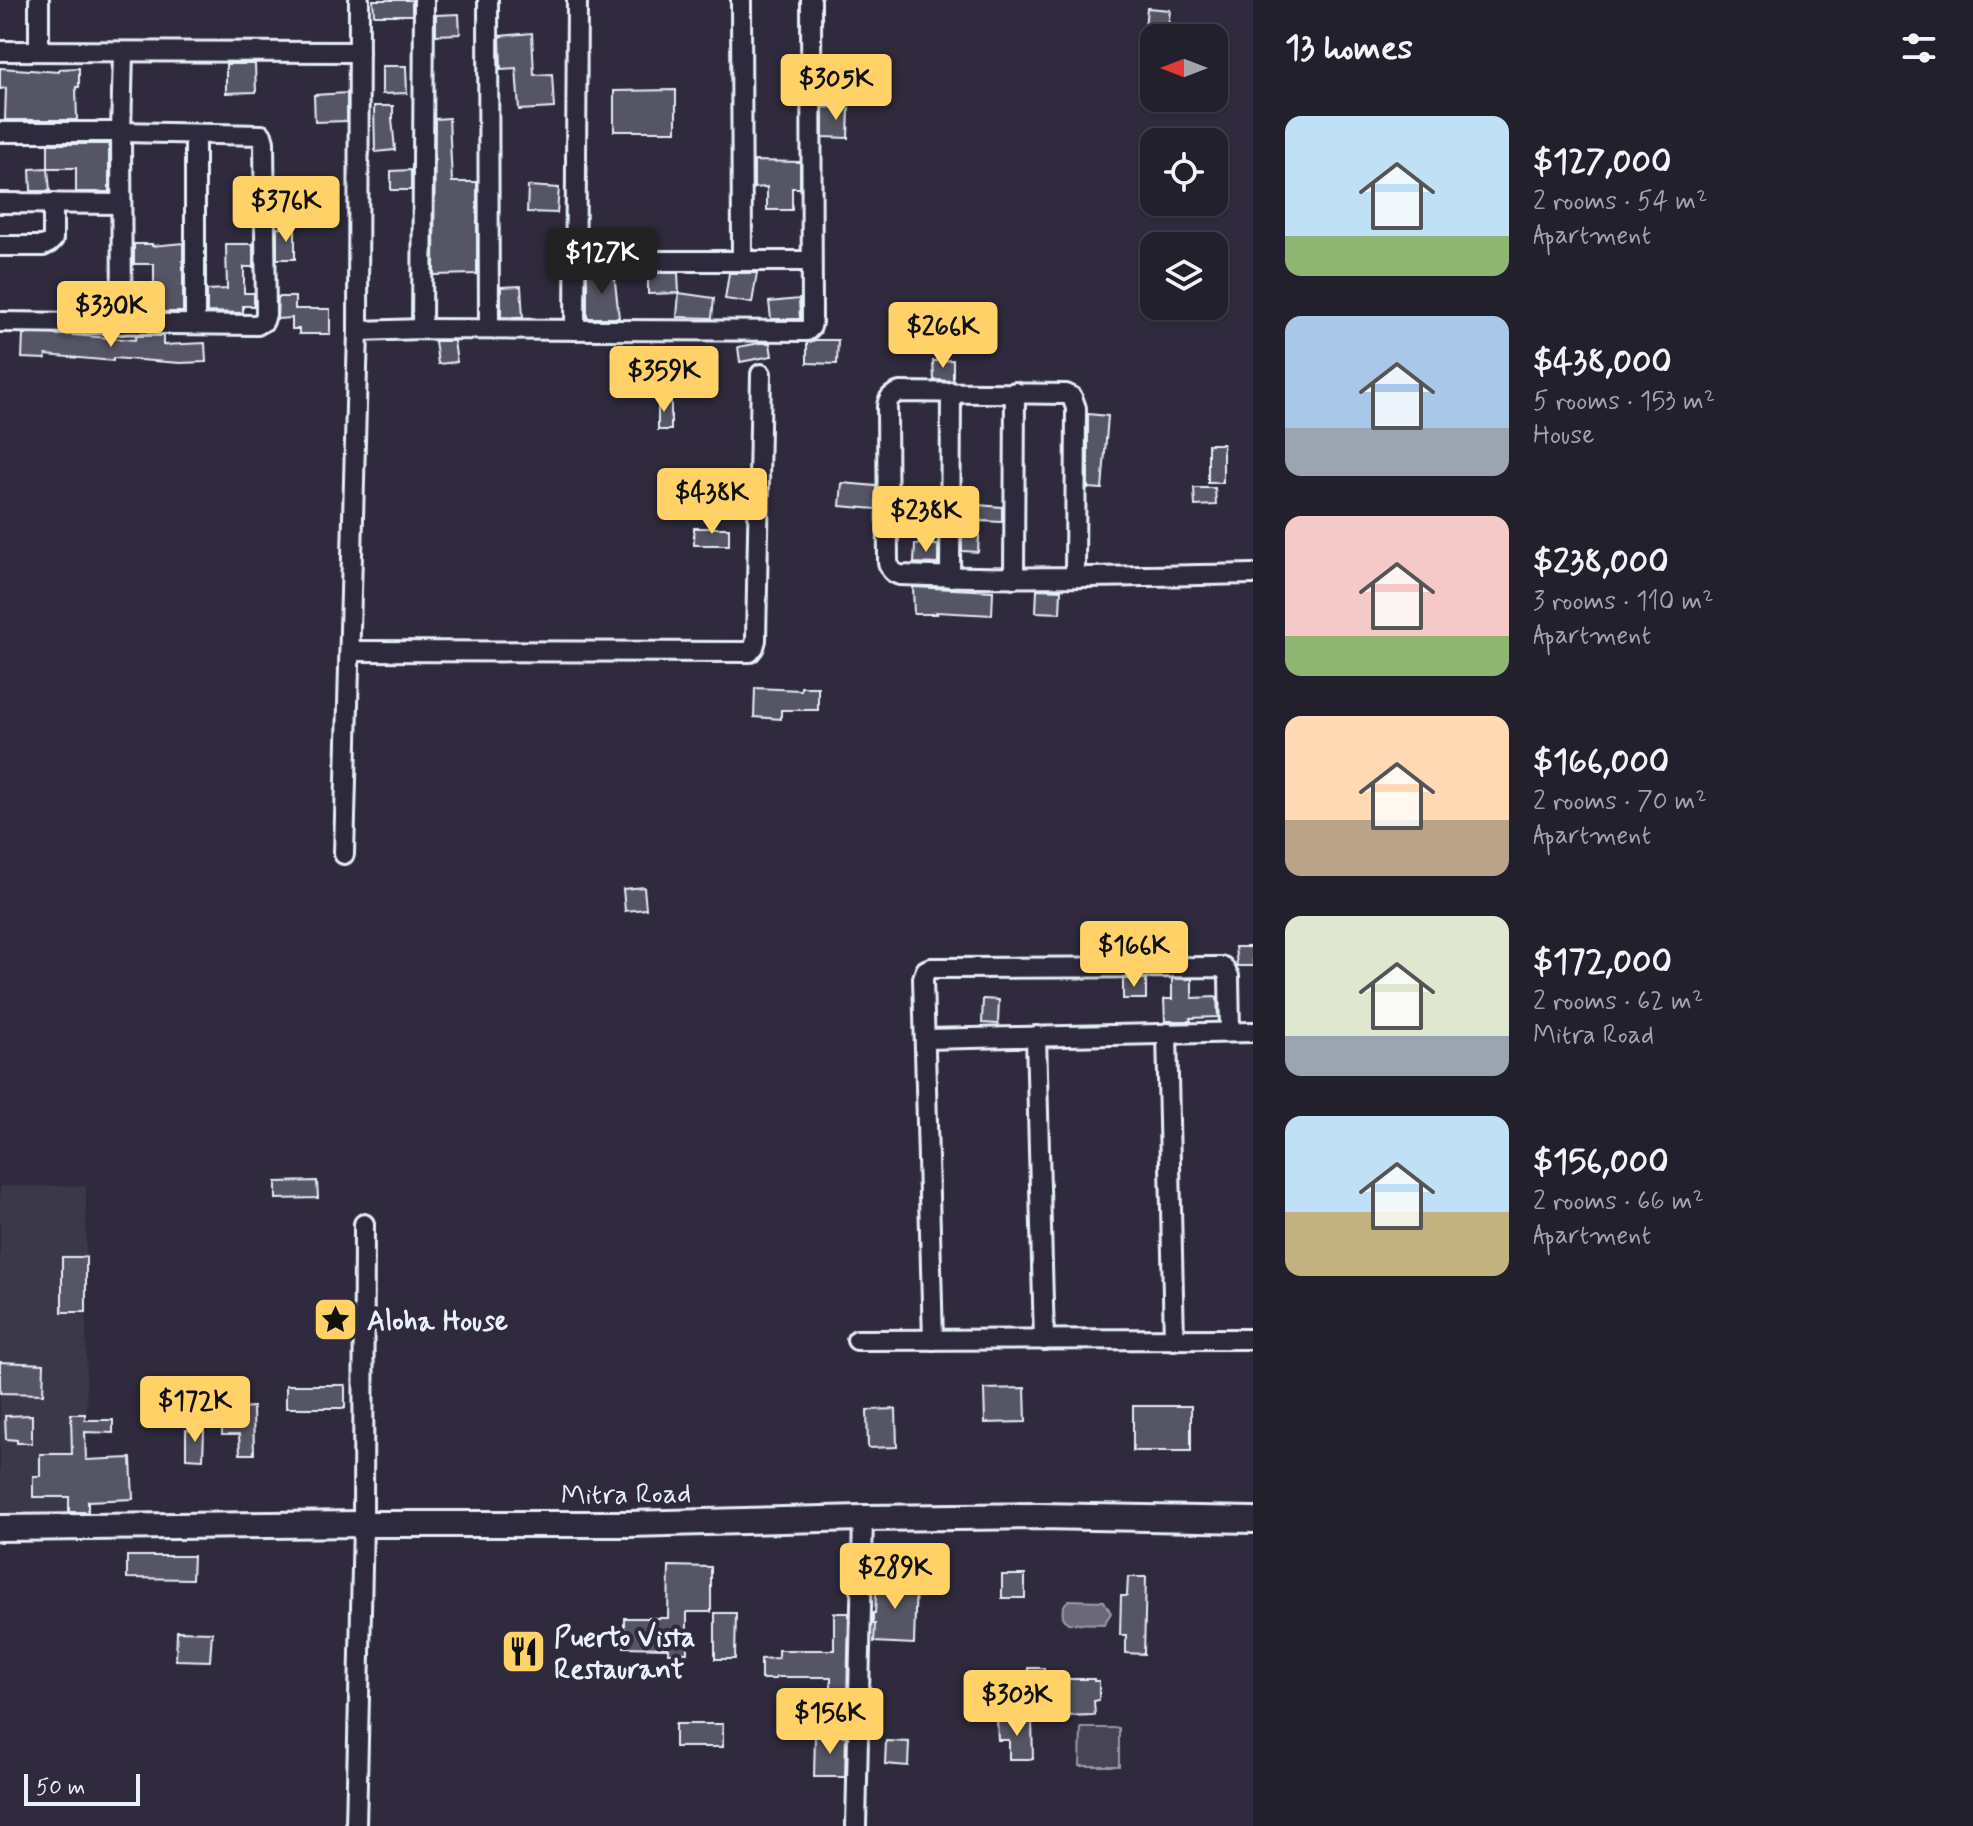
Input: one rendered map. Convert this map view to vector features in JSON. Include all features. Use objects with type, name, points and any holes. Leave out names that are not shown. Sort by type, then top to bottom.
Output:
[{"type":"street","points":[[39,0],[39,51]]},
{"type":"street","points":[[344,854],[358,331],[359,0]]},
{"type":"street","points":[[422,329],[424,0]]},
{"type":"street","points":[[488,0],[489,329]]},
{"type":"street","points":[[575,330],[577,0]]},
{"type":"street","points":[[741,0],[742,260]]},
{"type":"street","points":[[358,331],[807,331],[812,322],[811,0]]},
{"type":"street","points":[[0,51],[359,52]]},
{"type":"street","points":[[122,324],[123,52]]},
{"type":"street","points":[[0,132],[259,134],[263,137],[266,314],[264,321],[257,325],[0,322]]},
{"type":"street","points":[[195,134],[195,324]]},
{"type":"street","points":[[0,203],[121,204]]},
{"type":"street","points":[[0,246],[43,246],[49,243],[53,239],[53,203]]},
{"type":"street","points":[[574,261],[811,261]]},
{"type":"street","points":[[350,651],[750,652],[756,640],[761,374]]},
{"type":"street","points":[[950,577],[951,392]]},
{"type":"street","points":[[1014,578],[1015,392]]},
{"type":"street","points":[[1075,577],[1075,401],[1072,397],[1066,394],[1015,392],[892,394],[887,407],[888,562],[895,573],[1014,578],[1075,577],[1253,574]]},
{"type":"street","points":[[933,1340],[923,978],[926,970],[1223,967],[1229,976],[1230,1032]]},
{"type":"street","points":[[925,1039],[1253,1032]]},
{"type":"street","points":[[1167,1033],[1174,1340]]},
{"type":"street","points":[[1036,1036],[1044,1340]]},
{"type":"street","points":[[356,1826],[363,1524],[364,1224]]},
{"type":"street","points":[[857,1340],[1253,1339]]},
{"type":"street","name":"Mitra Road","points":[[0,1528],[629,1524],[1039,1516],[1253,1520]]},
{"type":"street","points":[[856,1826],[863,1518]]},
{"type":"shaded area","points":[[0,1186],[86,1186],[87,1522],[0,1523]]},
{"type":"shaded area","points":[[1081,1728],[1119,1728],[1119,1766],[1080,1766]]},
{"type":"water","points":[[1069,1600],[1104,1601],[1111,1613],[1104,1624],[1068,1623],[1062,1612]]},
{"type":"building","points":[[373,0],[412,0],[412,15],[374,15]]},
{"type":"building","points":[[1147,8],[1170,10],[1169,24],[1145,24]]},
{"type":"building","points":[[459,14],[460,34],[436,35],[436,15]]},
{"type":"building","points":[[532,33],[534,75],[552,74],[554,108],[519,110],[516,68],[501,69],[500,36]]},
{"type":"building","points":[[226,64],[255,64],[256,92],[226,93]]},
{"type":"building","points":[[382,66],[406,66],[407,93],[382,94]]},
{"type":"building","points":[[0,68],[59,72],[59,69],[79,68],[77,120],[5,120],[6,88],[0,89]]},
{"type":"building","points":[[676,90],[676,131],[614,131],[614,91]]},
{"type":"building","points":[[347,93],[347,121],[315,122],[314,95]]},
{"type":"building","points":[[374,106],[393,106],[395,150],[375,152]]},
{"type":"building","points":[[823,107],[849,108],[848,138],[823,137]]},
{"type":"building","points":[[449,118],[452,182],[477,182],[477,274],[434,275],[435,119]]},
{"type":"building","points":[[48,144],[109,144],[109,192],[76,192],[76,168],[48,168]]},
{"type":"building","points":[[754,161],[800,162],[800,188],[792,188],[792,210],[767,210],[767,187],[754,188]]},
{"type":"building","points":[[48,168],[50,191],[31,191],[30,169]]},
{"type":"building","points":[[411,170],[411,190],[391,190],[391,171]]},
{"type":"building","points":[[299,179],[300,203],[277,204],[276,180]]},
{"type":"building","points":[[528,186],[559,188],[557,213],[527,212]]},
{"type":"building","points":[[277,228],[295,228],[295,259],[277,259]]},
{"type":"building","points":[[183,243],[183,312],[134,312],[134,288],[154,288],[154,264],[134,264],[134,244]]},
{"type":"building","points":[[226,244],[253,244],[253,267],[244,267],[244,293],[254,293],[254,306],[243,306],[243,313],[207,312],[207,290],[227,289]]},
{"type":"building","points":[[587,273],[614,273],[619,318],[587,318]]},
{"type":"building","points":[[648,273],[678,273],[679,293],[648,294]]},
{"type":"building","points":[[729,273],[757,273],[752,303],[725,299]]},
{"type":"building","points":[[521,286],[523,318],[501,317],[501,287]]},
{"type":"building","points":[[78,293],[110,293],[110,309],[80,308]]},
{"type":"building","points":[[679,293],[714,298],[712,318],[677,317]]},
{"type":"building","points":[[278,297],[295,297],[295,309],[330,309],[330,334],[299,334],[299,329],[292,329],[292,318],[277,319]]},
{"type":"building","points":[[799,299],[800,319],[771,319],[769,302]]},
{"type":"building","points":[[23,334],[135,340],[136,336],[163,336],[163,345],[205,343],[206,362],[113,358],[113,361],[46,355],[45,359],[22,358]]},
{"type":"building","points":[[838,340],[837,364],[807,363],[807,343]]},
{"type":"building","points":[[435,341],[454,341],[457,362],[438,364]]},
{"type":"building","points":[[770,343],[772,356],[740,362],[738,347]]},
{"type":"building","points":[[953,360],[953,381],[934,380],[933,361]]},
{"type":"building","points":[[668,369],[704,371],[703,396],[666,394]]},
{"type":"building","points":[[658,399],[671,399],[671,430],[658,430]]},
{"type":"building","points":[[1088,414],[1108,416],[1102,489],[1088,488]]},
{"type":"building","points":[[1208,444],[1223,444],[1223,483],[1208,483]]},
{"type":"building","points":[[842,483],[876,486],[876,509],[840,506]]},
{"type":"building","points":[[1194,488],[1215,488],[1216,505],[1195,506]]},
{"type":"building","points":[[698,490],[698,504],[674,505],[673,491]]},
{"type":"building","points":[[978,505],[1002,507],[1002,522],[980,521],[978,552],[962,551],[962,518],[977,519]]},
{"type":"building","points":[[694,528],[729,528],[729,545],[694,545]]},
{"type":"building","points":[[915,544],[938,545],[938,564],[914,563]]},
{"type":"building","points":[[913,587],[993,591],[992,615],[914,614]]},
{"type":"building","points":[[1037,589],[1061,590],[1060,613],[1036,612]]},
{"type":"building","points":[[801,687],[818,687],[818,710],[781,710],[781,719],[754,717],[755,688],[801,690]]},
{"type":"building","points":[[644,887],[646,909],[625,911],[623,889]]},
{"type":"building","points":[[1235,947],[1253,947],[1253,966],[1237,966]]},
{"type":"building","points":[[1123,979],[1146,979],[1146,999],[1123,999]]},
{"type":"building","points":[[1172,979],[1192,979],[1192,998],[1217,997],[1218,1017],[1165,1021],[1164,999],[1172,999]]},
{"type":"building","points":[[983,999],[999,1000],[998,1024],[982,1023]]},
{"type":"building","points":[[317,1181],[318,1198],[276,1199],[276,1182]]},
{"type":"building","points":[[62,1257],[86,1257],[86,1312],[62,1312]]},
{"type":"building","points":[[0,1362],[44,1364],[43,1394],[0,1393]]},
{"type":"building","points":[[286,1385],[345,1385],[345,1408],[286,1408]]},
{"type":"building","points":[[1025,1388],[1026,1422],[985,1423],[984,1389]]},
{"type":"building","points":[[1133,1406],[1191,1406],[1191,1451],[1133,1451]]},
{"type":"building","points":[[253,1407],[254,1454],[240,1454],[239,1435],[222,1435],[222,1410]]},
{"type":"building","points":[[896,1409],[897,1447],[868,1448],[867,1410]]},
{"type":"building","points":[[71,1414],[85,1414],[85,1420],[113,1420],[113,1433],[85,1432],[86,1460],[131,1458],[133,1499],[88,1501],[88,1512],[69,1512],[69,1497],[33,1497],[33,1476],[40,1476],[40,1454],[72,1454]]},
{"type":"building","points":[[32,1415],[32,1443],[6,1439],[5,1416]]},
{"type":"building","points":[[186,1430],[204,1431],[203,1459],[186,1458]]},
{"type":"building","points":[[127,1556],[193,1556],[192,1579],[127,1578]]},
{"type":"building","points":[[669,1566],[711,1567],[711,1612],[687,1612],[687,1653],[668,1653],[668,1648],[624,1647],[624,1618],[668,1618]]},
{"type":"building","points":[[1002,1575],[1025,1575],[1025,1598],[1002,1598]]},
{"type":"building","points":[[1128,1577],[1146,1577],[1144,1654],[1126,1653],[1126,1635],[1120,1635],[1121,1596],[1127,1596]]},
{"type":"building","points":[[877,1578],[916,1579],[914,1644],[874,1642]]},
{"type":"building","points":[[715,1613],[736,1613],[735,1659],[715,1659]]},
{"type":"building","points":[[834,1613],[849,1613],[847,1698],[831,1698],[831,1677],[761,1679],[761,1659],[778,1658],[778,1650],[834,1650]]},
{"type":"building","points":[[177,1631],[212,1632],[210,1661],[176,1660]]},
{"type":"building","points":[[1028,1668],[1044,1668],[1044,1679],[1099,1681],[1099,1700],[1094,1701],[1095,1715],[1029,1717]]},
{"type":"building","points":[[1032,1720],[1033,1759],[1009,1759],[1009,1740],[998,1740],[997,1721]]},
{"type":"building","points":[[675,1724],[723,1724],[723,1747],[675,1747]]},
{"type":"building","points":[[815,1735],[846,1736],[845,1777],[814,1777]]},
{"type":"building","points":[[886,1741],[909,1742],[908,1766],[885,1764]]},
{"type":"place","name":"Aloha House","points":[[336,1320]]},
{"type":"place","name":"Puerto Vista Restaurant","points":[[523,1652]]}]
